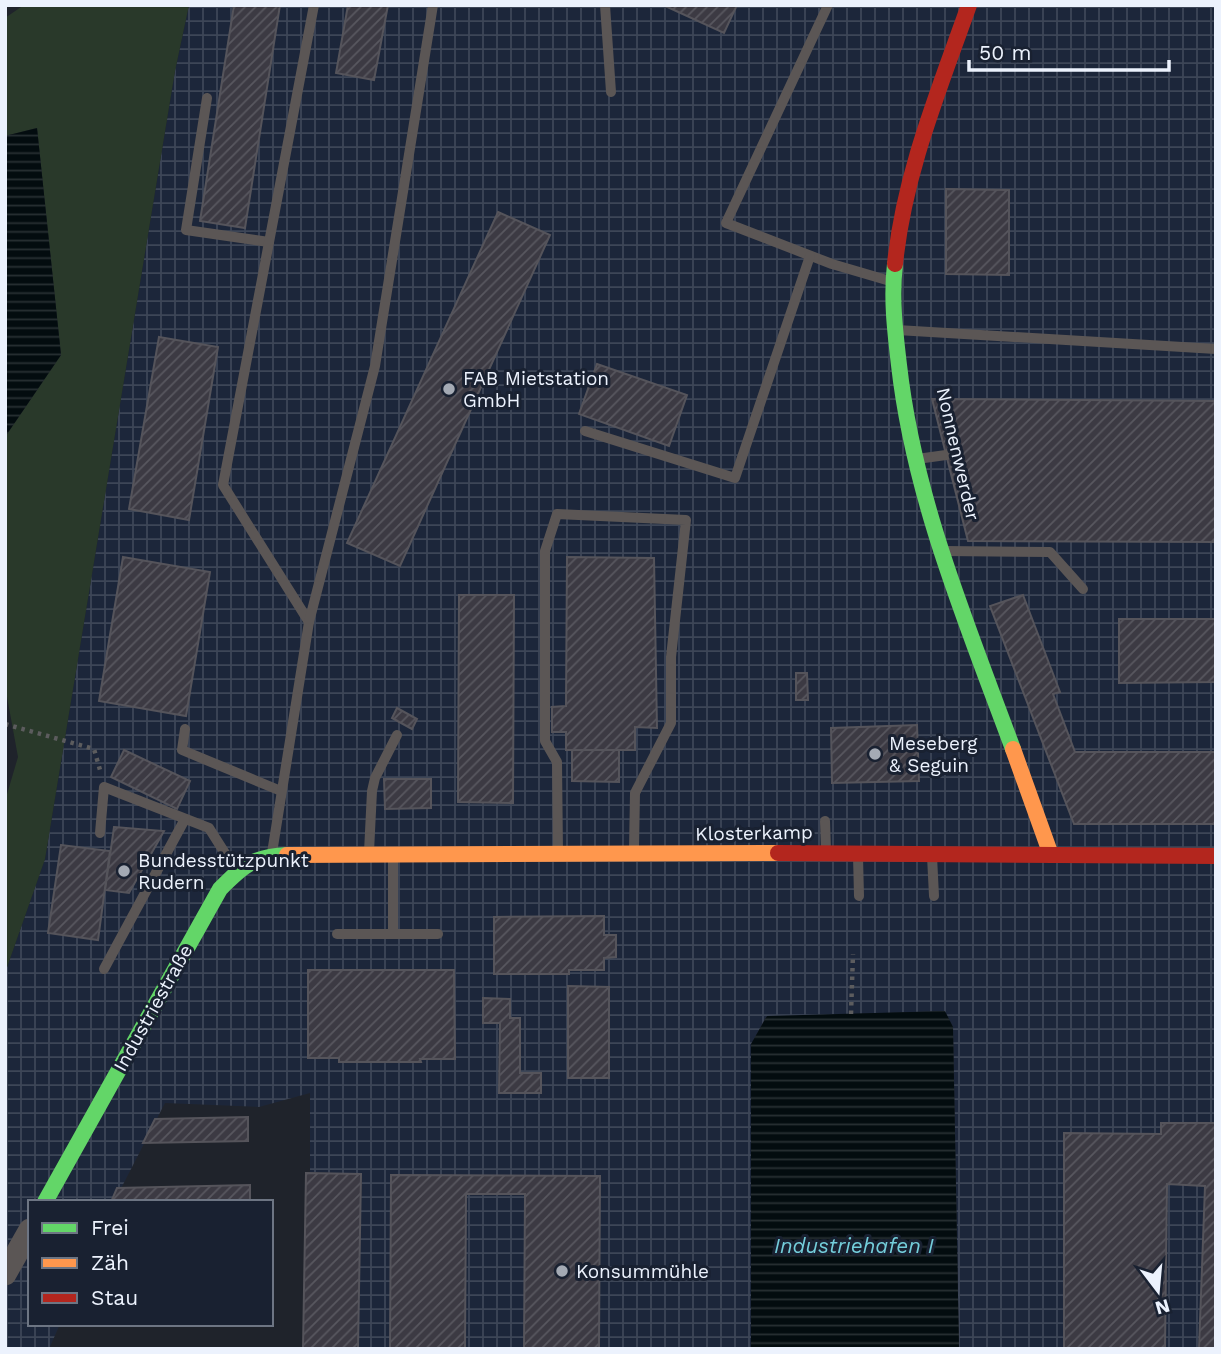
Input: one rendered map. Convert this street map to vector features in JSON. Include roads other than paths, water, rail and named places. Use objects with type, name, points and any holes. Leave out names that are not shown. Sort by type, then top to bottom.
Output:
[{"type":"street","points":[[969,5],[915,163],[903,212],[893,282],[895,330],[914,459],[941,551],[1051,855]]},
{"type":"street","name":"Klosterkamp","points":[[272,856],[932,853],[1216,856]]},
{"type":"street","points":[[236,870],[272,856]]},
{"type":"street","name":"Industriestraße","points":[[47,1200],[207,910],[236,870]]},
{"type":"street","points":[[5,1274],[28,1234]]},
{"type":"lane","points":[[309,622],[223,485],[314,5]]},
{"type":"lane","points":[[272,856],[309,622],[374,366],[433,5]]},
{"type":"lane","points":[[605,5],[611,92]]},
{"type":"lane","points":[[828,5],[726,223],[810,256],[893,282]]},
{"type":"lane","points":[[207,98],[186,230],[269,242]]},
{"type":"lane","points":[[584,431],[735,478],[810,256]]},
{"type":"lane","points":[[895,330],[1216,349]]},
{"type":"lane","points":[[914,459],[946,455]]},
{"type":"lane","points":[[558,854],[557,762],[545,741],[545,551],[556,514],[686,520],[671,657],[671,723],[635,793],[634,854]]},
{"type":"lane","points":[[941,551],[1050,552],[1083,589]]},
{"type":"lane","points":[[185,729],[182,750],[281,791]]},
{"type":"lane","points":[[369,854],[375,779],[397,735]]},
{"type":"lane","points":[[100,833],[104,787],[209,828],[236,870]]},
{"type":"lane","points":[[104,969],[185,819]]},
{"type":"lane","points":[[825,821],[826,853]]},
{"type":"lane","points":[[858,853],[859,896]]},
{"type":"lane","points":[[932,853],[934,896]]},
{"type":"lane","points":[[393,854],[393,934]]},
{"type":"lane","points":[[337,934],[438,934]]},
{"type":"water","points":[[37,128],[61,355],[5,437],[5,136]]},
{"type":"water","name":"Industriehafen I","points":[[945,1011],[953,1027],[959,1349],[751,1349],[751,1044],[767,1016]]},
{"type":"place","name":"FAB Mietstation GmbH","points":[[449,389]]},
{"type":"place","name":"Meseberg & Seguin","points":[[875,754]]},
{"type":"place","name":"Bundesstützpunkt Rudern","points":[[124,871]]},
{"type":"place","name":"Konsummühle","points":[[562,1271]]}]
